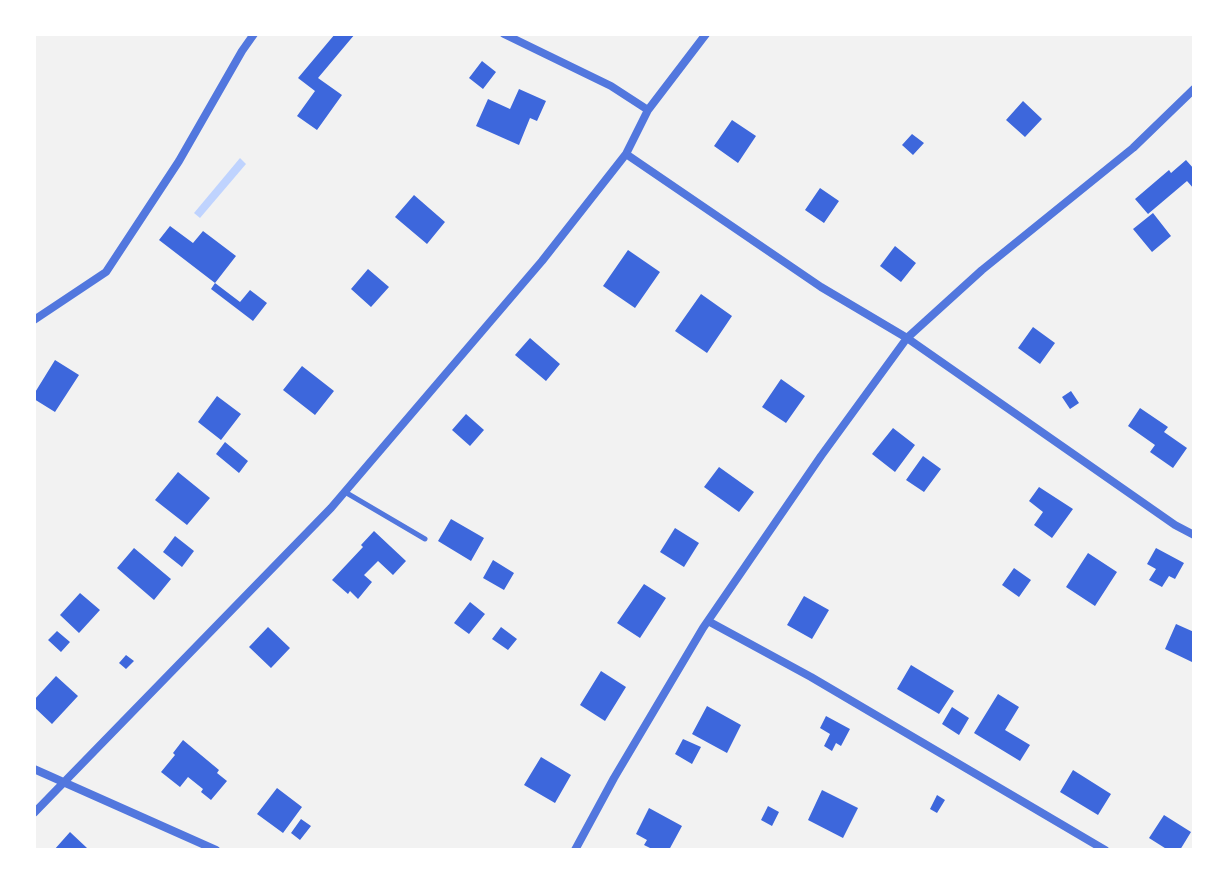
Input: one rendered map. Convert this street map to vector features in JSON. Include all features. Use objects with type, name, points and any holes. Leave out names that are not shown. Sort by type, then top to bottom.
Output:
[{"type":"street","points":[[34,320],[106,272],[179,161],[254,34]]},
{"type":"street","points":[[504,34],[611,86],[648,110]]},
{"type":"street","points":[[34,813],[345,492],[542,261],[626,154],[648,110],[706,34]]},
{"type":"street","points":[[575,850],[614,778],[708,621],[821,456],[907,338],[982,270],[1133,148],[1194,89]]},
{"type":"street","points":[[626,154],[821,287],[907,338],[1175,525],[1194,535]]},
{"type":"street","points":[[708,621],[811,677],[1105,850]]},
{"type":"street","points":[[34,769],[216,850]]},
{"type":"lane","points":[[345,492],[425,539]]},
{"type":"water","points":[[240,158],[246,164],[200,218],[194,213]]},
{"type":"building","points":[[335,34],[355,34],[318,78],[342,95],[317,130],[297,116],[315,91],[298,78]]},
{"type":"building","points":[[482,61],[496,72],[483,89],[469,78]]},
{"type":"building","points":[[519,89],[546,101],[537,121],[530,118],[519,145],[476,126],[488,99],[510,109]]},
{"type":"building","points":[[1023,101],[1042,119],[1025,137],[1006,120]]},
{"type":"building","points":[[732,120],[756,136],[738,163],[714,146]]},
{"type":"building","points":[[912,134],[924,143],[913,155],[902,145]]},
{"type":"building","points":[[1186,160],[1194,169],[1194,189],[1187,181],[1148,214],[1135,199]]},
{"type":"building","points":[[820,188],[839,201],[824,223],[805,210]]},
{"type":"building","points":[[414,195],[445,222],[427,244],[395,217]]},
{"type":"building","points":[[1153,213],[1171,236],[1152,252],[1133,229]]},
{"type":"building","points":[[170,226],[193,243],[203,231],[236,256],[215,283],[159,240]]},
{"type":"building","points":[[895,246],[916,263],[901,282],[880,266]]},
{"type":"building","points":[[628,250],[660,272],[635,308],[603,286]]},
{"type":"building","points":[[368,269],[389,287],[371,307],[351,289]]},
{"type":"building","points":[[215,283],[240,302],[250,290],[267,303],[253,321],[211,289]]},
{"type":"building","points":[[701,294],[732,316],[707,353],[675,331]]},
{"type":"building","points":[[1033,327],[1055,343],[1040,364],[1018,348]]},
{"type":"building","points":[[530,338],[560,364],[546,381],[515,355]]},
{"type":"building","points":[[55,360],[79,375],[55,412],[34,399],[34,394]]},
{"type":"building","points":[[302,366],[334,391],[315,415],[283,390]]},
{"type":"building","points":[[781,379],[805,396],[786,423],[762,407]]},
{"type":"building","points":[[1071,391],[1079,403],[1070,409],[1062,397]]},
{"type":"building","points":[[217,396],[241,414],[221,440],[198,422]]},
{"type":"building","points":[[1140,408],[1168,427],[1164,432],[1187,448],[1173,468],[1150,452],[1155,445],[1128,426]]},
{"type":"building","points":[[466,414],[484,430],[470,446],[452,430]]},
{"type":"building","points":[[893,428],[915,445],[895,472],[872,454]]},
{"type":"building","points":[[225,442],[248,461],[239,473],[216,454]]},
{"type":"building","points":[[923,456],[941,469],[924,492],[906,480]]},
{"type":"building","points":[[719,467],[754,492],[739,512],[704,487]]},
{"type":"building","points":[[178,472],[210,498],[187,525],[155,500]]},
{"type":"building","points":[[1039,487],[1073,509],[1052,538],[1034,525],[1043,512],[1029,501]]},
{"type":"building","points":[[451,519],[484,538],[471,561],[438,541]]},
{"type":"building","points":[[675,528],[699,543],[684,567],[660,552]]},
{"type":"building","points":[[374,531],[406,561],[393,575],[378,561],[364,575],[372,582],[358,599],[332,580]]},
{"type":"building","points":[[175,536],[194,551],[182,567],[163,552]]},
{"type":"building","points":[[134,548],[171,579],[154,600],[117,568]]},
{"type":"building","points":[[1156,548],[1184,563],[1175,579],[1169,576],[1162,587],[1149,580],[1156,569],[1147,564]]},
{"type":"building","points":[[1088,553],[1117,572],[1095,606],[1066,587]]},
{"type":"building","points":[[493,560],[514,573],[504,590],[483,578]]},
{"type":"building","points":[[1014,568],[1031,580],[1019,597],[1002,585]]},
{"type":"building","points":[[644,584],[666,598],[640,638],[617,623]]},
{"type":"building","points":[[80,593],[100,610],[79,633],[60,615]]},
{"type":"building","points":[[804,596],[829,610],[812,639],[787,625]]},
{"type":"building","points":[[470,602],[485,614],[469,634],[454,623]]},
{"type":"building","points":[[1176,624],[1194,632],[1194,663],[1165,649]]},
{"type":"building","points":[[268,627],[290,648],[271,668],[249,647]]},
{"type":"building","points":[[501,627],[517,639],[508,650],[492,639]]},
{"type":"building","points":[[57,631],[70,642],[61,652],[48,640]]},
{"type":"building","points":[[126,655],[134,661],[126,669],[119,663]]},
{"type":"building","points":[[911,665],[954,691],[939,714],[897,689]]},
{"type":"building","points":[[601,671],[626,687],[605,721],[580,705]]},
{"type":"building","points":[[56,676],[78,696],[52,724],[34,707],[34,700]]},
{"type":"building","points":[[998,694],[1019,707],[1005,730],[1030,745],[1020,761],[974,733]]},
{"type":"building","points":[[707,706],[741,725],[727,753],[692,734]]},
{"type":"building","points":[[952,707],[969,718],[959,735],[942,724]]},
{"type":"building","points":[[826,716],[850,729],[841,746],[836,743],[832,751],[824,746],[830,734],[820,728]]},
{"type":"building","points":[[683,739],[701,747],[692,764],[675,754]]},
{"type":"building","points":[[183,740],[219,770],[217,773],[227,781],[211,800],[188,777],[180,787],[161,772]]},
{"type":"building","points":[[541,757],[571,775],[555,803],[524,785]]},
{"type":"building","points":[[1073,770],[1111,794],[1098,815],[1060,792]]},
{"type":"building","points":[[277,788],[302,807],[283,833],[257,814]]},
{"type":"building","points":[[822,790],[858,808],[843,838],[808,820]]},
{"type":"building","points":[[937,795],[945,800],[937,813],[930,809]]},
{"type":"building","points":[[768,806],[779,812],[772,826],[761,820]]},
{"type":"building","points":[[649,808],[682,826],[669,850],[654,850],[644,845],[647,840],[636,834]]},
{"type":"building","points":[[1164,815],[1191,832],[1180,850],[1168,850],[1149,838]]},
{"type":"building","points":[[301,819],[311,826],[300,840],[291,833]]},
{"type":"building","points":[[70,832],[87,848],[54,850]]}]
